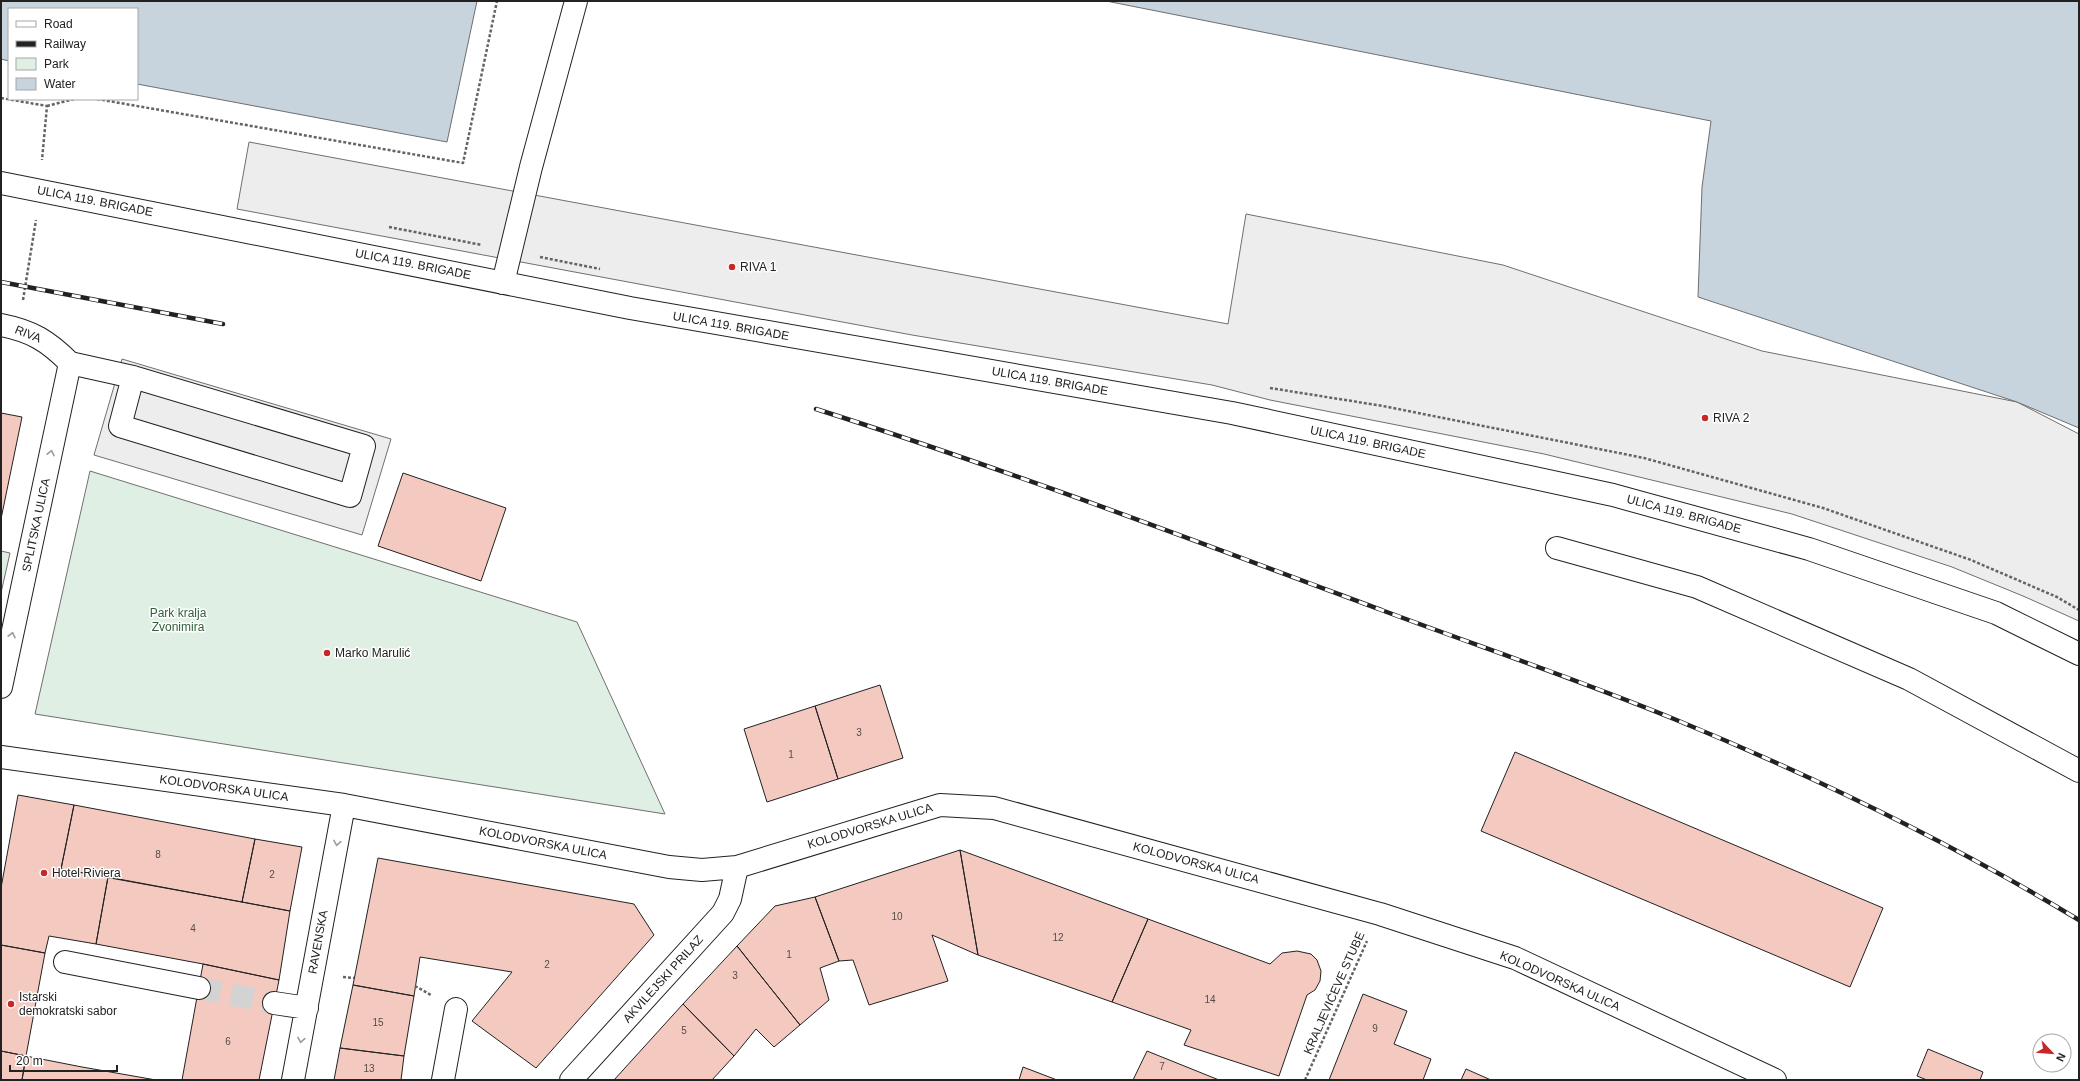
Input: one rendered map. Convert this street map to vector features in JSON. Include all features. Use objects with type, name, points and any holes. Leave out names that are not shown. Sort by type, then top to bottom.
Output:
[{"type":"street","points":[[503,283],[527,182],[576,1]]},
{"type":"street","name":"ULICA 119. BRIGADE","points":[[1,184],[630,308],[1232,413],[1613,495],[1809,549],[1996,613],[2079,654]]},
{"type":"street","name":"RIVA","points":[[9,327],[38,336],[57,350],[70,363]]},
{"type":"street","points":[[70,363],[133,378],[364,446],[350,496],[120,426],[133,378]]},
{"type":"street","name":"SPLITSKA ULICA","points":[[1,687],[70,363]]},
{"type":"street","points":[[1557,548],[1697,587],[1910,679],[2079,771]]},
{"type":"street","name":"KOLODVORSKA ULICA","points":[[1,757],[344,805],[669,867],[702,870],[736,867],[940,805],[994,808],[1380,914],[1515,958],[1776,1080]]},
{"type":"street","name":"RAVENSKA","points":[[294,1080],[344,805]]},
{"type":"street","name":"AKVILEJSKI PRILAZ","points":[[571,1080],[723,913],[730,899],[736,867]]},
{"type":"street","points":[[65,962],[199,988]]},
{"type":"street","points":[[274,1003],[307,1008]]},
{"type":"street","points":[[443,1080],[456,1009]]},
{"type":"path","points":[[103,100],[463,163],[497,1]]},
{"type":"path","points":[[12,100],[47,106],[70,100]]},
{"type":"path","points":[[9,327],[37,216],[37,190],[44,148],[47,106]]},
{"type":"path","name":"KRALJEVIĆEVE STUBE","points":[[1305,1080],[1380,914]]},
{"type":"green space","name":"Park kralja Zvonimira","points":[[90,471],[577,622],[665,814],[35,714]]},
{"type":"green space","points":[[1,551],[10,553],[1,593]]},
{"type":"shaded area","name":"RIVA 2","points":[[249,142],[1228,324],[1246,214],[1503,265],[1762,351],[2017,402],[2079,434],[2079,621],[1952,567],[1792,514],[1544,454],[1270,400],[1212,385],[912,335],[237,209]]},
{"type":"shaded area","points":[[122,359],[391,439],[362,535],[94,455]]},
{"type":"water","points":[[1,1],[477,1],[447,142],[138,84],[138,8],[8,8],[8,61],[1,59]]},
{"type":"water","points":[[1106,1],[2079,1],[2079,428],[2017,402],[1698,297],[1702,187],[1711,121]]},
{"type":"building","points":[[1,413],[22,417],[1,519]]},
{"type":"building","points":[[403,473],[506,508],[481,581],[378,546]]},
{"type":"building","points":[[880,685],[903,758],[838,779],[815,706]]},
{"type":"building","points":[[815,706],[838,779],[767,802],[744,729]]},
{"type":"building","points":[[1515,752],[1883,908],[1850,987],[1481,831]]},
{"type":"building","name":"Hotel Riviera","points":[[18,795],[74,805],[61,869],[108,877],[96,944],[49,936],[45,953],[1,945],[1,888]]},
{"type":"building","points":[[74,805],[255,839],[242,902],[61,869]]},
{"type":"building","points":[[255,839],[302,847],[290,911],[242,902]]},
{"type":"building","points":[[960,850],[1148,919],[1112,1002],[978,955]]},
{"type":"building","points":[[960,850],[978,955],[932,935],[948,981],[869,1005],[853,960],[839,961],[815,897]]},
{"type":"building","points":[[378,858],[634,904],[654,935],[536,1068],[472,1021],[512,972],[420,957],[414,996],[353,985]]},
{"type":"building","points":[[108,877],[290,911],[279,980],[96,944]]},
{"type":"building","points":[[815,897],[839,961],[820,968],[829,1000],[800,1025],[737,946],[775,906]]},
{"type":"building","points":[[1148,919],[1270,964],[1282,953],[1297,951],[1311,954],[1317,960],[1321,971],[1320,981],[1315,990],[1307,995],[1279,1076],[1184,1045],[1191,1030],[1112,1002]]},
{"type":"building","points":[[1,945],[45,953],[26,1056],[1,1051]]},
{"type":"building","points":[[737,946],[800,1025],[774,1047],[756,1029],[734,1056],[683,1004]]},
{"type":"building","points":[[203,964],[279,980],[259,1080],[182,1080]]},
{"type":"building","points":[[353,985],[414,996],[404,1056],[340,1048]]},
{"type":"building","points":[[1363,994],[1407,1011],[1394,1044],[1431,1059],[1423,1080],[1329,1080]]},
{"type":"building","points":[[683,1004],[734,1056],[712,1080],[614,1080]]},
{"type":"building","points":[[340,1048],[404,1056],[401,1080],[334,1080]]},
{"type":"building","points":[[1928,1049],[1983,1072],[1980,1080],[1927,1080],[1917,1076]]},
{"type":"building","points":[[1,1051],[26,1056],[22,1080],[1,1080]]},
{"type":"building","points":[[1147,1051],[1219,1080],[1133,1080]]},
{"type":"building","points":[[26,1056],[82,1067],[156,1080],[22,1080]]},
{"type":"building","points":[[1023,1067],[1057,1080],[1019,1080]]},
{"type":"building","points":[[1466,1069],[1491,1080],[1461,1080]]},
{"type":"tunnel","points":[[199,988],[274,1003]]},
{"type":"railway","points":[[1,282],[223,324]]},
{"type":"railway","points":[[816,409],[959,456],[1102,507],[1566,677],[1674,719],[1778,763],[1931,837],[2030,891],[2079,920]]},
{"type":"place","name":"RIVA 1","points":[[732,267]]},
{"type":"place","name":"RIVA 2","points":[[1705,418]]},
{"type":"place","name":"Marko Marulić","points":[[327,653]]},
{"type":"place","name":"Hotel Riviera","points":[[44,873]]},
{"type":"place","name":"Istarski demokratski sabor","points":[[11,1004]]}]
